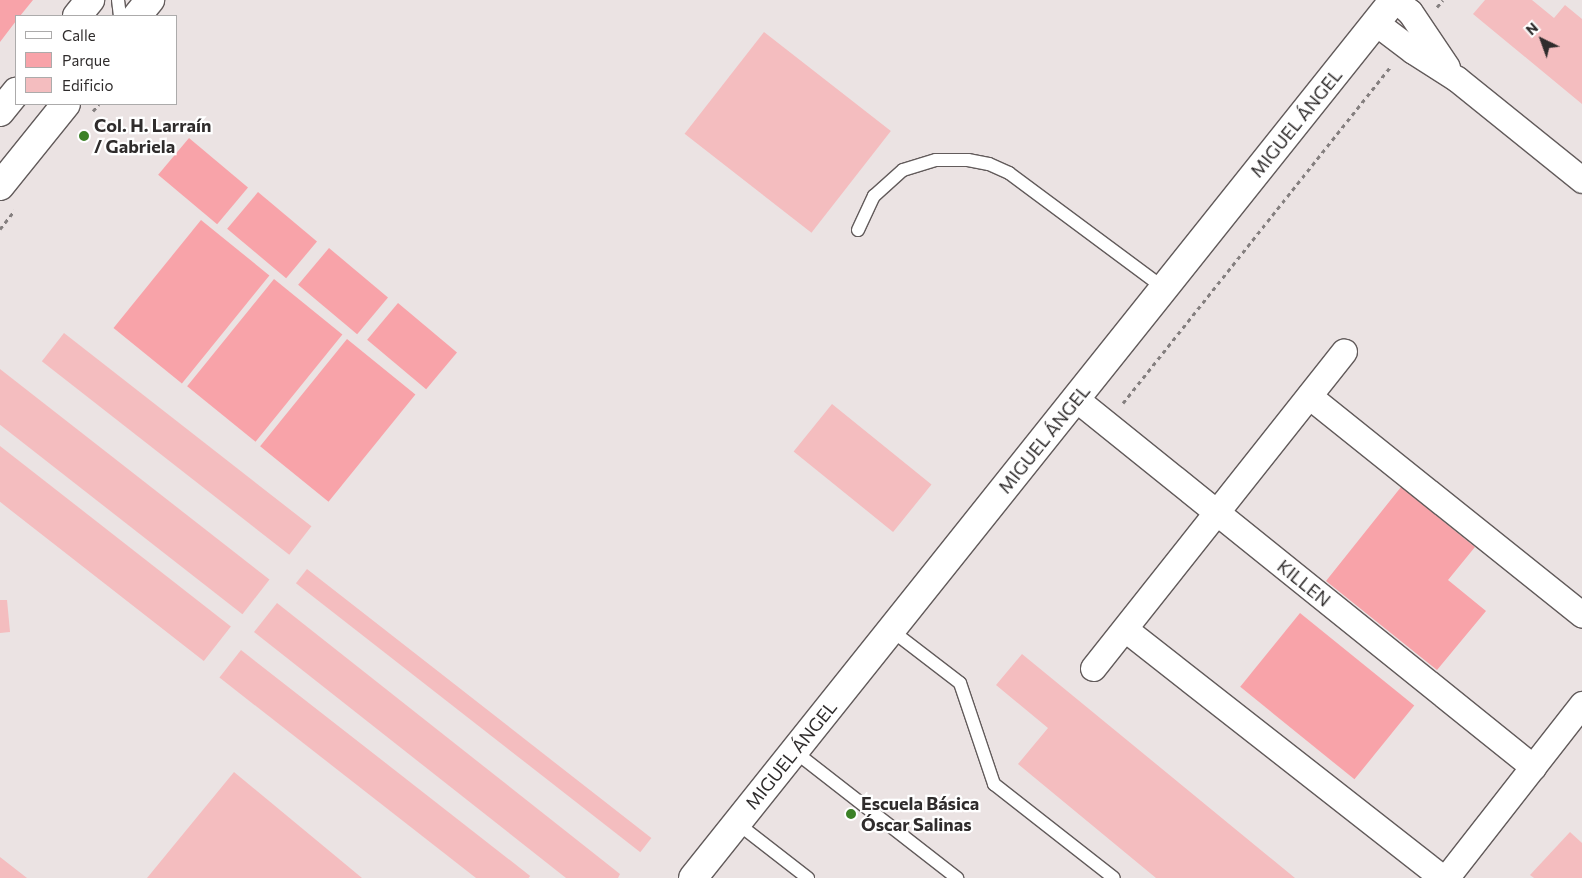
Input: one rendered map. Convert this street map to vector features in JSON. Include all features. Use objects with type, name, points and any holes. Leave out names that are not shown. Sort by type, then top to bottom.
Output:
[{"type":"street","points":[[78,15],[90,0]]},
{"type":"street","points":[[138,15],[150,0]]},
{"type":"street","points":[[1395,0],[1410,12],[1414,37]]},
{"type":"street","name":"MIGUEL ÁNGEL","points":[[693,878],[1395,0]]},
{"type":"street","points":[[1376,23],[1414,37],[1457,78],[1582,180]]},
{"type":"street","points":[[0,112],[15,93]]},
{"type":"street","points":[[0,186],[65,105]]},
{"type":"street","points":[[1093,668],[1344,351]]},
{"type":"street","points":[[1309,396],[1582,615]]},
{"type":"street","name":"KILLEN","points":[[1076,399],[1533,767]]},
{"type":"street","points":[[1125,629],[1444,878],[1582,704]]},
{"type":"lane","points":[[118,0],[120,15]]},
{"type":"lane","points":[[858,230],[874,196],[903,170],[936,160],[968,160],[989,164],[1009,173],[1164,288]]},
{"type":"lane","points":[[891,630],[960,683],[994,784],[1114,878]]},
{"type":"lane","points":[[794,751],[957,878]]},
{"type":"lane","points":[[737,822],[808,878]]},
{"type":"path","points":[[1107,424],[1443,0]]},
{"type":"green space","points":[[0,0],[33,0],[21,15],[15,15],[15,22],[0,42]]},
{"type":"green space","points":[[189,138],[248,187],[217,224],[158,175]]},
{"type":"green space","points":[[258,192],[317,241],[286,278],[227,229]]},
{"type":"green space","points":[[201,220],[269,275],[182,383],[114,328]]},
{"type":"green space","points":[[329,248],[388,297],[357,334],[298,285]]},
{"type":"green space","points":[[274,279],[342,334],[256,442],[187,386]]},
{"type":"green space","points":[[398,303],[457,352],[426,389],[367,340]]},
{"type":"green space","points":[[347,339],[415,394],[329,502],[260,446]]},
{"type":"green space","points":[[1401,487],[1475,547],[1448,580],[1486,611],[1437,670],[1326,581]]},
{"type":"green space","points":[[1300,613],[1414,706],[1354,779],[1240,687]]},
{"type":"building","points":[[1485,0],[1532,0],[1554,18],[1565,5],[1582,19],[1582,104],[1473,14]]},
{"type":"building","points":[[764,32],[891,131],[811,233],[685,134]]},
{"type":"building","points":[[64,333],[311,526],[289,555],[42,361]]},
{"type":"building","points":[[0,369],[269,580],[242,614],[0,425]]},
{"type":"building","points":[[832,404],[931,485],[893,532],[794,451]]},
{"type":"building","points":[[0,446],[231,626],[204,661],[0,502]]},
{"type":"building","points":[[307,569],[651,838],[640,852],[296,583]]},
{"type":"building","points":[[0,600],[7,600],[10,632],[0,633]]},
{"type":"building","points":[[277,603],[620,874],[618,878],[566,878],[254,632]]},
{"type":"building","points":[[241,650],[530,876],[529,878],[476,878],[219,678]]},
{"type":"building","points":[[1022,654],[1295,878],[1156,878],[1018,764],[1048,728],[996,685]]},
{"type":"building","points":[[234,772],[362,878],[147,878]]},
{"type":"building","points":[[1570,832],[1582,843],[1582,878],[1534,878],[1530,875]]},
{"type":"building","points":[[0,857],[27,878],[0,878]]},
{"type":"place","name":"Col. H. Larraín / Gabriela","points":[[84,136]]},
{"type":"place","name":"Escuela Básica Óscar Salinas","points":[[851,814]]}]
